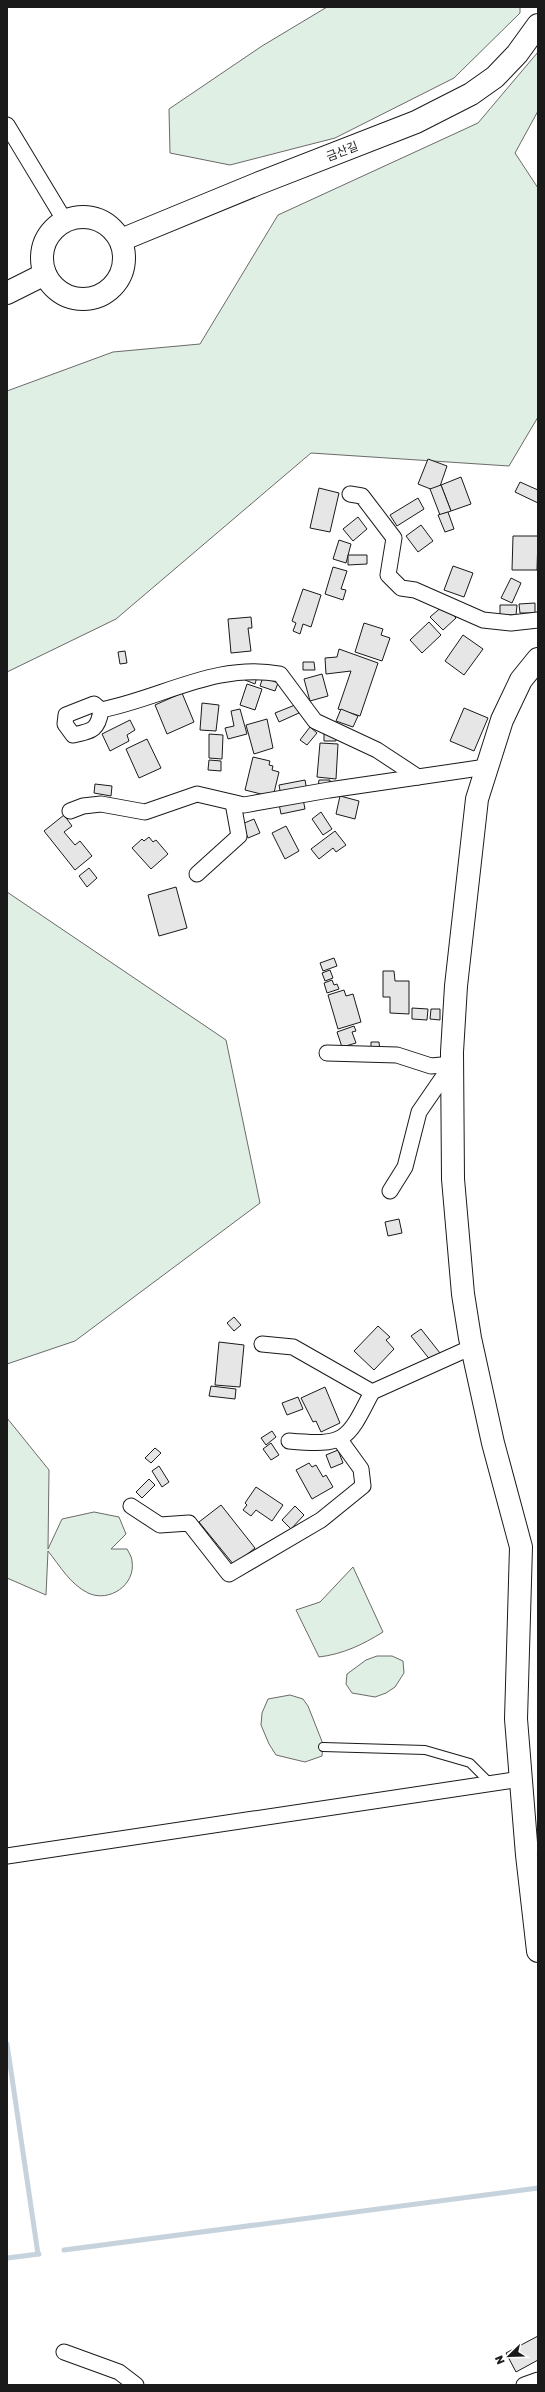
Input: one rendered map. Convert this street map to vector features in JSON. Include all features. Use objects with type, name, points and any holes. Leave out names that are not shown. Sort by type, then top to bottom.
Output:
[{"type":"street","name":"금산길","points":[[121,240],[257,184],[416,122],[471,94],[495,77],[517,54],[538,25]]},
{"type":"street","points":[[7,125],[65,221]]},
{"type":"street","points":[[87,217],[100,221],[112,229],[121,240],[123,266],[118,278],[110,288],[99,295],[87,299],[74,298],[62,293],[52,285],[45,274],[42,260],[43,246],[49,233],[65,221],[73,218],[87,217]]},
{"type":"street","points":[[7,293],[45,274]]},
{"type":"street","points":[[350,494],[362,496],[394,538],[388,575],[401,588],[415,590],[483,620],[511,623],[538,620]]},
{"type":"street","points":[[538,659],[521,680],[502,720],[486,767],[476,806],[456,986],[452,1064],[453,1179],[463,1294],[472,1347],[493,1443],[521,1547],[516,1719],[526,1855],[538,1951]]},
{"type":"street","points":[[101,710],[135,703],[190,682],[232,672],[263,671],[280,674],[316,721],[377,750],[418,777]]},
{"type":"street","points":[[70,811],[83,806],[101,804],[145,812],[197,794],[244,805],[486,767]]},
{"type":"street","points":[[197,874],[238,836],[233,803]]},
{"type":"street","points":[[327,1053],[397,1055],[431,1066],[452,1064]]},
{"type":"street","points":[[390,1191],[405,1167],[419,1112],[452,1064]]},
{"type":"street","points":[[262,1344],[293,1348],[372,1392]]},
{"type":"street","points":[[289,1441],[314,1443],[340,1440],[353,1428],[372,1392],[472,1347]]},
{"type":"street","points":[[131,1506],[160,1525],[189,1523],[228,1574],[321,1520],[363,1486],[361,1469],[340,1440]]},
{"type":"street","points":[[7,1856],[521,1779]]},
{"type":"street","points":[[64,2352],[119,2372],[136,2385]]},
{"type":"street","points":[[524,2385],[538,2380]]},
{"type":"lane","points":[[323,1747],[425,1750],[470,1763],[490,1784]]},
{"type":"green space","points":[[327,7],[520,7],[520,13],[454,78],[335,138],[230,165],[170,153],[169,109],[262,46]]},
{"type":"green space","points":[[538,52],[538,111],[515,153],[538,188],[538,417],[509,466],[311,453],[116,619],[7,672],[7,391],[113,352],[200,344],[278,215],[478,123]]},
{"type":"green space","points":[[7,892],[226,1040],[260,1203],[75,1341],[7,1364]]},
{"type":"green space","points":[[7,1418],[49,1470],[48,1549],[62,1519],[94,1512],[119,1517],[126,1534],[111,1549],[127,1549],[132,1558],[132,1570],[130,1578],[119,1590],[104,1596],[88,1593],[71,1580],[48,1551],[46,1595],[7,1578]]},
{"type":"green space","points":[[353,1567],[383,1632],[352,1648],[336,1654],[319,1657],[296,1610],[320,1602]]},
{"type":"green space","points":[[377,1656],[392,1656],[403,1661],[404,1673],[395,1687],[386,1693],[375,1697],[352,1693],[346,1684],[347,1674],[366,1660]]},
{"type":"green space","points":[[290,1695],[303,1699],[308,1706],[323,1744],[322,1756],[305,1762],[276,1755],[269,1744],[261,1725],[262,1713],[268,1699]]},
{"type":"building","points":[[428,459],[447,466],[438,492],[418,484]]},
{"type":"building","points":[[461,477],[471,504],[451,511],[441,485]]},
{"type":"building","points":[[520,482],[538,490],[538,503],[515,492]]},
{"type":"building","points":[[441,485],[451,511],[440,515],[430,489]]},
{"type":"building","points":[[319,488],[339,493],[330,532],[310,528]]},
{"type":"building","points":[[418,498],[424,509],[397,526],[390,515]]},
{"type":"building","points":[[448,512],[454,529],[445,532],[438,515]]},
{"type":"building","points":[[358,517],[367,529],[353,541],[343,529]]},
{"type":"building","points":[[421,525],[433,541],[418,552],[406,536]]},
{"type":"building","points":[[513,536],[538,536],[537,570],[512,570]]},
{"type":"building","points":[[339,540],[351,544],[346,563],[333,559]]},
{"type":"building","points":[[348,555],[367,555],[367,564],[348,565]]},
{"type":"building","points":[[453,566],[473,573],[464,597],[444,590]]},
{"type":"building","points":[[333,567],[347,571],[341,589],[346,590],[343,600],[325,594]]},
{"type":"building","points":[[511,578],[521,583],[512,603],[501,598]]},
{"type":"building","points":[[303,589],[321,595],[311,627],[303,624],[300,634],[293,631],[296,623],[292,621]]},
{"type":"building","points":[[535,603],[535,613],[520,613],[519,604]]},
{"type":"building","points":[[444,605],[456,618],[443,630],[430,617]]},
{"type":"building","points":[[500,605],[517,605],[516,615],[500,615]]},
{"type":"building","points":[[251,617],[252,628],[248,628],[251,651],[231,653],[228,619]]},
{"type":"building","points":[[429,622],[441,635],[422,653],[410,640]]},
{"type":"building","points":[[364,623],[383,629],[381,635],[390,638],[382,661],[355,652]]},
{"type":"building","points":[[463,635],[483,649],[464,675],[445,661]]},
{"type":"building","points":[[339,649],[378,663],[360,716],[338,709],[351,671],[326,674],[325,658],[337,657]]},
{"type":"building","points":[[125,651],[127,663],[120,664],[118,652]]},
{"type":"building","points":[[303,662],[314,662],[315,670],[303,670]]},
{"type":"building","points":[[247,674],[257,677],[255,684],[245,680]]},
{"type":"building","points":[[322,674],[328,696],[310,701],[304,679]]},
{"type":"building","points":[[263,677],[278,683],[275,691],[260,686]]},
{"type":"building","points":[[247,684],[262,689],[255,710],[240,705]]},
{"type":"building","points":[[182,693],[194,722],[167,734],[155,705]]},
{"type":"building","points":[[202,703],[219,705],[216,731],[200,730]]},
{"type":"building","points":[[295,705],[299,713],[279,722],[275,713]]},
{"type":"building","points":[[464,708],[488,718],[474,751],[450,741]]},
{"type":"building","points":[[240,709],[247,734],[228,739],[225,728],[234,726],[231,711]]},
{"type":"building","points":[[341,709],[358,716],[353,727],[336,721]]},
{"type":"building","points":[[267,719],[273,748],[254,754],[246,725]]},
{"type":"building","points":[[130,720],[135,730],[127,735],[129,741],[110,751],[102,734]]},
{"type":"building","points":[[310,727],[317,733],[307,745],[300,740]]},
{"type":"building","points":[[324,732],[337,733],[336,741],[324,741]]},
{"type":"building","points":[[209,734],[223,735],[222,759],[209,758]]},
{"type":"building","points":[[147,739],[161,768],[139,778],[126,749]]},
{"type":"building","points":[[320,743],[338,744],[336,779],[317,777]]},
{"type":"building","points":[[253,757],[270,761],[269,765],[273,766],[272,770],[279,772],[273,797],[245,790]]},
{"type":"building","points":[[209,760],[221,761],[221,771],[208,770]]},
{"type":"building","points":[[305,780],[307,791],[281,796],[279,785]]},
{"type":"building","points":[[319,780],[330,780],[330,788],[318,787]]},
{"type":"building","points":[[95,784],[112,786],[111,796],[94,793]]},
{"type":"building","points":[[340,796],[359,801],[355,819],[336,814]]},
{"type":"building","points":[[303,799],[305,809],[281,814],[279,804]]},
{"type":"building","points":[[321,812],[332,829],[323,835],[312,819]]},
{"type":"building","points":[[64,815],[72,826],[64,832],[75,845],[80,841],[92,856],[75,870],[44,831]]},
{"type":"building","points":[[254,819],[260,833],[248,838],[242,824]]},
{"type":"building","points":[[286,826],[299,851],[285,859],[272,833]]},
{"type":"building","points":[[335,831],[346,845],[336,852],[333,848],[319,859],[311,849]]},
{"type":"building","points":[[149,837],[153,842],[156,840],[168,854],[151,869],[132,848],[142,839],[144,841]]},
{"type":"building","points":[[89,868],[97,878],[87,887],[79,876]]},
{"type":"building","points":[[176,887],[187,928],[159,936],[148,895]]},
{"type":"building","points":[[334,958],[337,966],[323,971],[320,963]]},
{"type":"building","points":[[330,970],[333,978],[325,981],[322,973]]},
{"type":"building","points":[[383,971],[394,971],[395,981],[409,981],[409,1014],[390,1013],[390,997],[383,997]]},
{"type":"building","points":[[332,980],[334,985],[337,984],[339,989],[327,993],[324,983]]},
{"type":"building","points":[[344,990],[346,996],[353,994],[361,1022],[338,1029],[328,995]]},
{"type":"building","points":[[412,1008],[428,1009],[427,1020],[412,1019]]},
{"type":"building","points":[[431,1009],[440,1009],[440,1020],[430,1019]]},
{"type":"building","points":[[354,1026],[356,1031],[352,1032],[356,1043],[342,1047],[337,1032]]},
{"type":"building","points":[[371,1042],[379,1042],[380,1051],[371,1051]]},
{"type":"building","points":[[399,1219],[402,1233],[388,1236],[385,1222]]},
{"type":"building","points":[[234,1317],[241,1325],[234,1331],[227,1323]]},
{"type":"building","points":[[378,1326],[390,1337],[386,1340],[394,1349],[374,1370],[354,1351]]},
{"type":"building","points":[[421,1329],[440,1353],[431,1361],[411,1336]]},
{"type":"building","points":[[219,1342],[244,1345],[240,1387],[215,1385]]},
{"type":"building","points":[[211,1386],[236,1389],[235,1399],[209,1396]]},
{"type":"building","points":[[325,1387],[340,1423],[321,1432],[316,1421],[313,1422],[301,1398]]},
{"type":"building","points":[[298,1397],[303,1409],[287,1415],[282,1403]]},
{"type":"building","points":[[272,1431],[276,1437],[266,1445],[261,1438]]},
{"type":"building","points":[[271,1443],[279,1455],[271,1460],[263,1449]]},
{"type":"building","points":[[155,1448],[161,1453],[151,1463],[145,1458]]},
{"type":"building","points":[[338,1450],[343,1463],[331,1468],[326,1455]]},
{"type":"building","points":[[309,1463],[312,1467],[316,1465],[323,1477],[326,1475],[333,1487],[312,1499],[296,1470]]},
{"type":"building","points":[[159,1466],[169,1482],[162,1487],[152,1471]]},
{"type":"building","points":[[149,1479],[155,1485],[142,1498],[136,1492]]},
{"type":"building","points":[[256,1487],[283,1505],[272,1521],[256,1510],[251,1516],[243,1510],[247,1505],[245,1503]]},
{"type":"building","points":[[221,1505],[255,1548],[234,1565],[199,1522]]},
{"type":"building","points":[[295,1506],[304,1515],[291,1529],[282,1520]]},
{"type":"building","points":[[538,2336],[538,2360],[516,2372],[506,2353]]},
{"type":"waterway","points":[[7,2044],[38,2254]]},
{"type":"waterway","points":[[64,2250],[538,2188]]},
{"type":"waterway","points":[[7,2258],[39,2254]]}]
